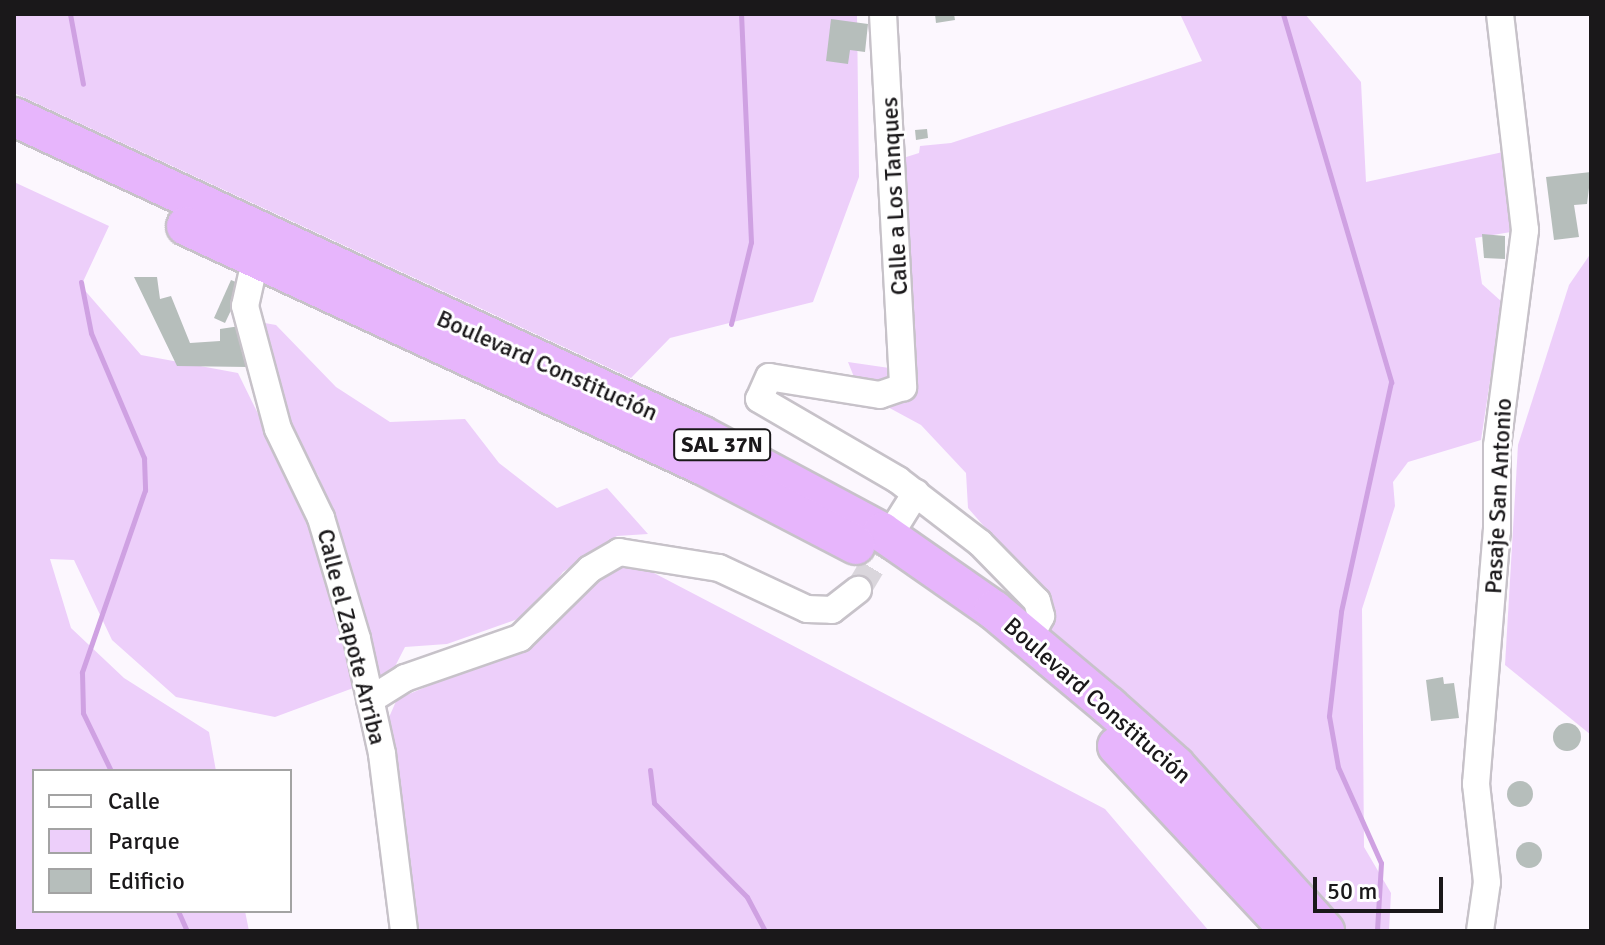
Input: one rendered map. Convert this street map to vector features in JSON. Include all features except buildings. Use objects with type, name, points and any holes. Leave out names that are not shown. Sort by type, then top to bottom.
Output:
[{"type":"highway","name":"Boulevard Constitución","points":[[14,117],[787,476],[893,539],[1030,638],[1175,765],[1325,931]]},
{"type":"highway","name":"Boulevard Constitución","points":[[14,143],[255,261],[704,466],[870,553],[1030,670],[1131,759],[1290,931]]},
{"type":"street","name":"Calle a Los Tanques","points":[[883,14],[905,378],[891,394],[788,377],[769,377],[758,389],[766,407],[916,493]]},
{"type":"street","name":"Pasaje San Antonio","points":[[1480,931],[1487,882],[1476,784],[1496,558],[1497,446],[1525,230],[1500,14]]},
{"type":"street","name":"Calle el Zapote Arriba","points":[[255,261],[245,306],[263,384],[321,518],[370,700],[404,931]]},
{"type":"street","points":[[899,520],[916,493],[1037,601],[1041,616],[1030,638]]},
{"type":"street","points":[[370,700],[405,678],[520,638],[590,569],[619,552],[719,568],[807,609],[832,610],[858,590]]},
{"type":"green space","points":[[14,14],[857,14],[859,177],[813,302],[670,338],[631,378],[14,93]]},
{"type":"green space","points":[[1180,14],[1305,14],[1361,82],[1366,182],[1503,152],[1511,232],[1475,238],[1482,284],[1502,302],[1481,440],[1408,462],[1393,482],[1395,506],[1362,609],[1364,847],[1391,893],[1389,931],[1343,931],[1032,614],[1036,586],[968,508],[966,473],[921,425],[860,392],[848,362],[910,371],[900,159],[919,153],[920,146],[951,143],[1202,61]]},
{"type":"green space","points":[[14,182],[109,226],[81,286],[141,355],[238,373],[315,530],[356,687],[275,717],[176,697],[112,640],[74,560],[50,559],[71,628],[124,678],[209,732],[216,769],[32,769],[32,913],[245,913],[249,931],[14,931]]},
{"type":"green space","points":[[1591,253],[1591,735],[1505,665],[1518,445],[1569,285]]},
{"type":"green space","points":[[259,322],[276,325],[336,387],[390,422],[465,419],[499,463],[557,508],[607,488],[648,534],[617,536],[563,572],[532,614],[447,644],[405,647],[386,684],[371,667],[341,535],[318,475],[275,410]]},
{"type":"green space","points":[[607,563],[649,563],[652,572],[1105,809],[1209,931],[412,931],[387,722],[397,699],[505,654]]},
{"type":"waterway","points":[[70,14],[83,84]]},
{"type":"waterway","points":[[731,324],[751,242],[741,14]]},
{"type":"waterway","points":[[1283,14],[1391,382],[1341,612],[1329,716],[1338,767],[1381,863],[1377,931]]},
{"type":"waterway","points":[[81,282],[91,333],[144,458],[145,490],[82,672],[83,713],[110,769]]},
{"type":"waterway","points":[[650,770],[654,803],[747,897],[765,931]]},
{"type":"waterway","points":[[179,913],[187,931]]},
{"type":"tunnel","points":[[858,590],[898,523]]}]
